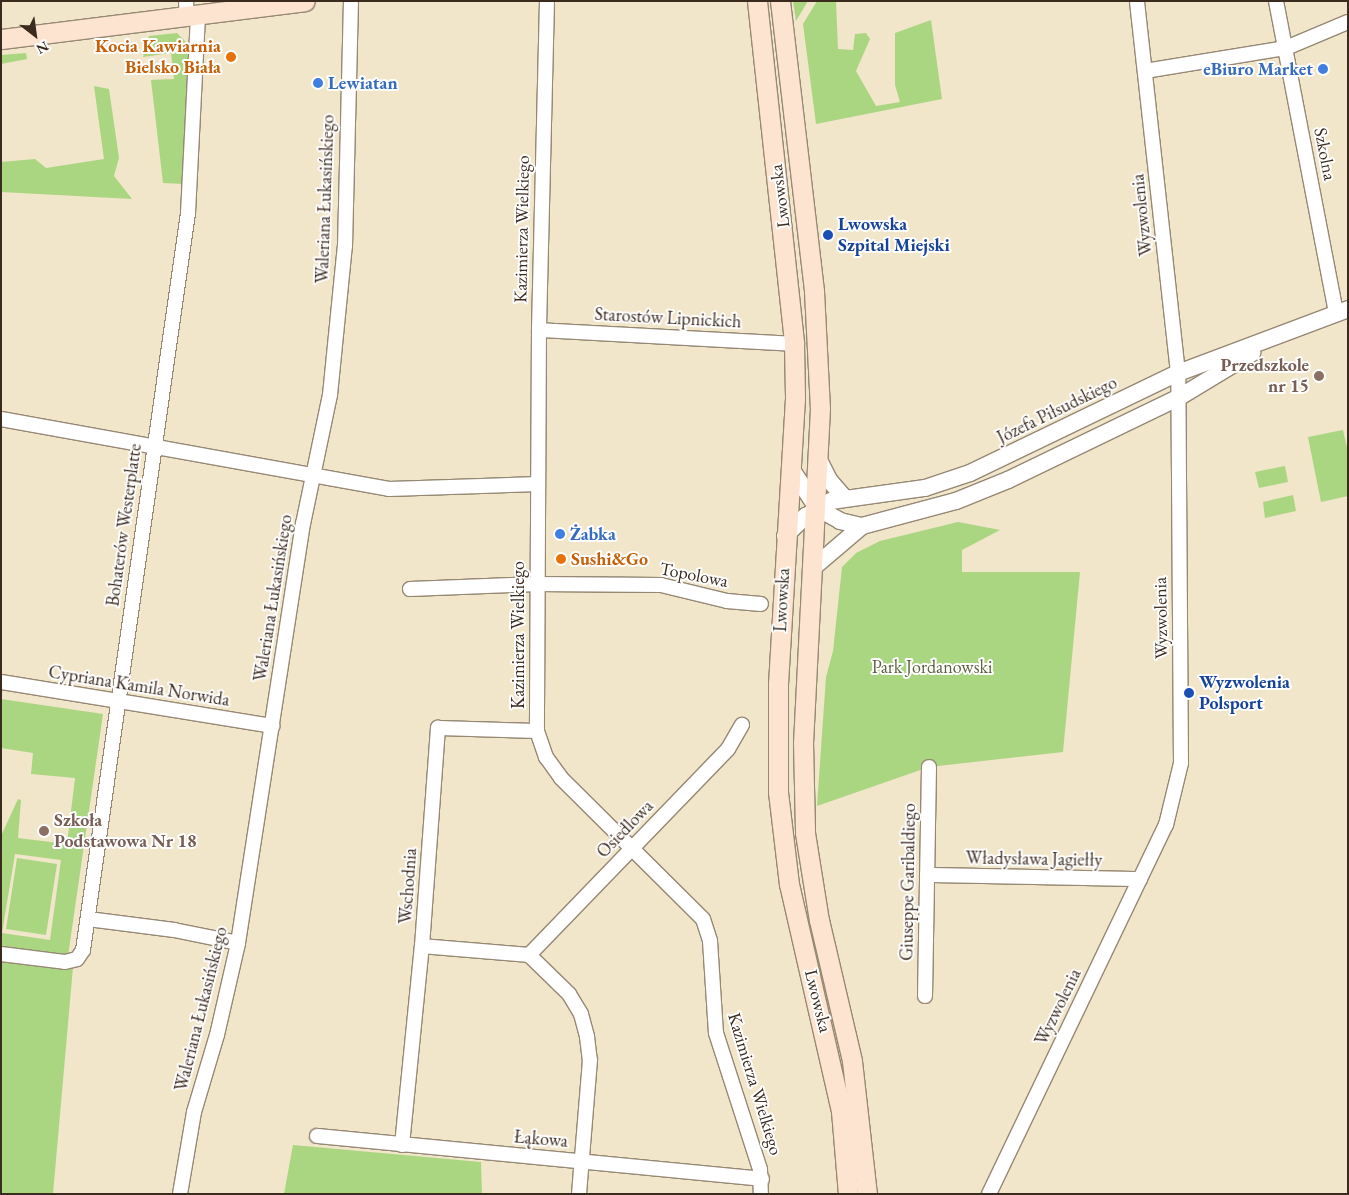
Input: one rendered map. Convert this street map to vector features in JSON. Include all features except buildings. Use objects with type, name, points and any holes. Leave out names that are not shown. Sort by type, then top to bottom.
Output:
[{"type":"main road","points":[[1,39],[190,12],[305,1]]},
{"type":"main road","name":"Lwowska","points":[[757,1],[794,344],[790,467],[776,743],[782,838],[790,884],[841,1111],[848,1194]]},
{"type":"main road","name":"Lwowska","points":[[780,1],[816,309],[820,462],[803,742],[804,833],[819,920],[852,1061],[867,1194]]},
{"type":"street","name":"Waleriana Łukasińskiego","points":[[180,1194],[194,1112],[217,1035],[238,943],[314,474],[330,395],[345,246],[351,1]]},
{"type":"street","name":"Kazimierza Wielkiego","points":[[548,1],[539,330],[537,731],[546,758],[561,778],[693,907],[706,926],[710,941],[716,1033],[762,1179],[762,1194]]},
{"type":"street","name":"Wyzwolenia","points":[[989,1194],[1166,826],[1181,763],[1178,373],[1137,1]]},
{"type":"street","name":"Szkolna","points":[[1276,1],[1342,312]]},
{"type":"street","name":"Bohaterów Westerplatte","points":[[1,954],[65,962],[77,959],[83,950],[188,213],[190,12]]},
{"type":"street","points":[[1145,71],[1286,48],[1344,24]]},
{"type":"street","name":"Józefa Piłsudskiego","points":[[786,536],[817,508],[844,496],[925,488],[970,473],[1178,373],[1342,312]]},
{"type":"street","name":"Starostów Lipnickich","points":[[539,330],[794,344]]},
{"type":"street","name":"Józefa Piłsudskiego","points":[[814,567],[862,526],[956,501],[1008,480],[1178,398],[1281,334]]},
{"type":"street","points":[[1,419],[389,489],[538,484]]},
{"type":"street","points":[[820,462],[829,480],[844,496]]},
{"type":"street","name":"Józefa Piłsudskiego","points":[[790,467],[817,508],[840,521],[862,526]]},
{"type":"street","name":"Topolowa","points":[[410,589],[537,584],[661,585],[728,601],[761,604]]},
{"type":"street","name":"Cypriana Kamila Norwida","points":[[1,682],[272,726]]},
{"type":"street","name":"Osiedlowa","points":[[529,954],[728,749],[742,725]]},
{"type":"street","name":"Wschodnia","points":[[402,1145],[422,946],[438,728],[537,731]]},
{"type":"street","name":"Giuseppe Garibaldiego","points":[[925,996],[929,767]]},
{"type":"street","name":"Władysława Jagiełły","points":[[928,875],[1140,879]]},
{"type":"street","points":[[88,919],[174,930],[238,943]]},
{"type":"street","points":[[422,946],[529,954],[569,994],[581,1014],[587,1036],[590,1060],[579,1194]]},
{"type":"street","name":"Łąkowa","points":[[317,1136],[762,1179]]},
{"type":"green space","points":[[793,1],[808,1],[796,21]]},
{"type":"green space","points":[[817,1],[836,1],[838,49],[853,50],[855,34],[866,33],[870,39],[856,71],[876,106],[900,102],[895,85],[895,33],[931,20],[942,99],[816,124],[803,24]]},
{"type":"green space","points":[[177,33],[191,47],[184,184],[163,183],[151,80],[174,79],[171,53],[143,57],[149,36]]},
{"type":"green space","points":[[26,53],[27,59],[1,64],[1,55]]},
{"type":"green space","points":[[94,86],[109,89],[119,158],[114,176],[132,199],[1,192],[1,162],[35,159],[46,168],[104,159]]},
{"type":"green space","points":[[1343,430],[1348,452],[1348,496],[1321,502],[1308,437]]},
{"type":"green space","points":[[1285,466],[1288,482],[1259,488],[1255,472]]},
{"type":"green space","points":[[1293,495],[1296,511],[1265,518],[1263,502]]},
{"type":"green space","name":"Park Jordanowski","points":[[958,522],[1000,530],[962,550],[962,572],[1080,572],[1063,752],[929,767],[817,806],[826,677],[833,651],[842,567],[856,553],[880,541]]},
{"type":"green space","points":[[1,699],[103,714],[68,956],[1,948],[1,836],[18,799],[21,800],[18,838],[67,844],[75,778],[31,774],[33,753],[1,748]],"holes":[[[15,854],[61,860],[50,940],[2,933]]]},
{"type":"green space","points":[[17,858],[57,864],[46,935],[6,929]]},
{"type":"green space","points":[[1,957],[73,967],[53,1194],[1,1194]]},
{"type":"green space","points":[[293,1145],[481,1162],[482,1194],[284,1194]]},
{"type":"place","name":"Kocia Kawiarnia Bielsko Biała","points":[[231,57]]},
{"type":"place","name":"eBiuro Market","points":[[1323,69]]},
{"type":"place","name":"Lewiatan","points":[[318,83]]},
{"type":"place","name":"Lwowska Szpital Miejski","points":[[828,235]]},
{"type":"place","name":"Przedszkole nr 15","points":[[1319,376]]},
{"type":"place","name":"Żabka","points":[[560,534]]},
{"type":"place","name":"Sushi&Go","points":[[561,559]]},
{"type":"place","name":"Wyzwolenia Polsport","points":[[1189,693]]},
{"type":"place","name":"Szkoła Podstawowa Nr 18","points":[[44,831]]}]
